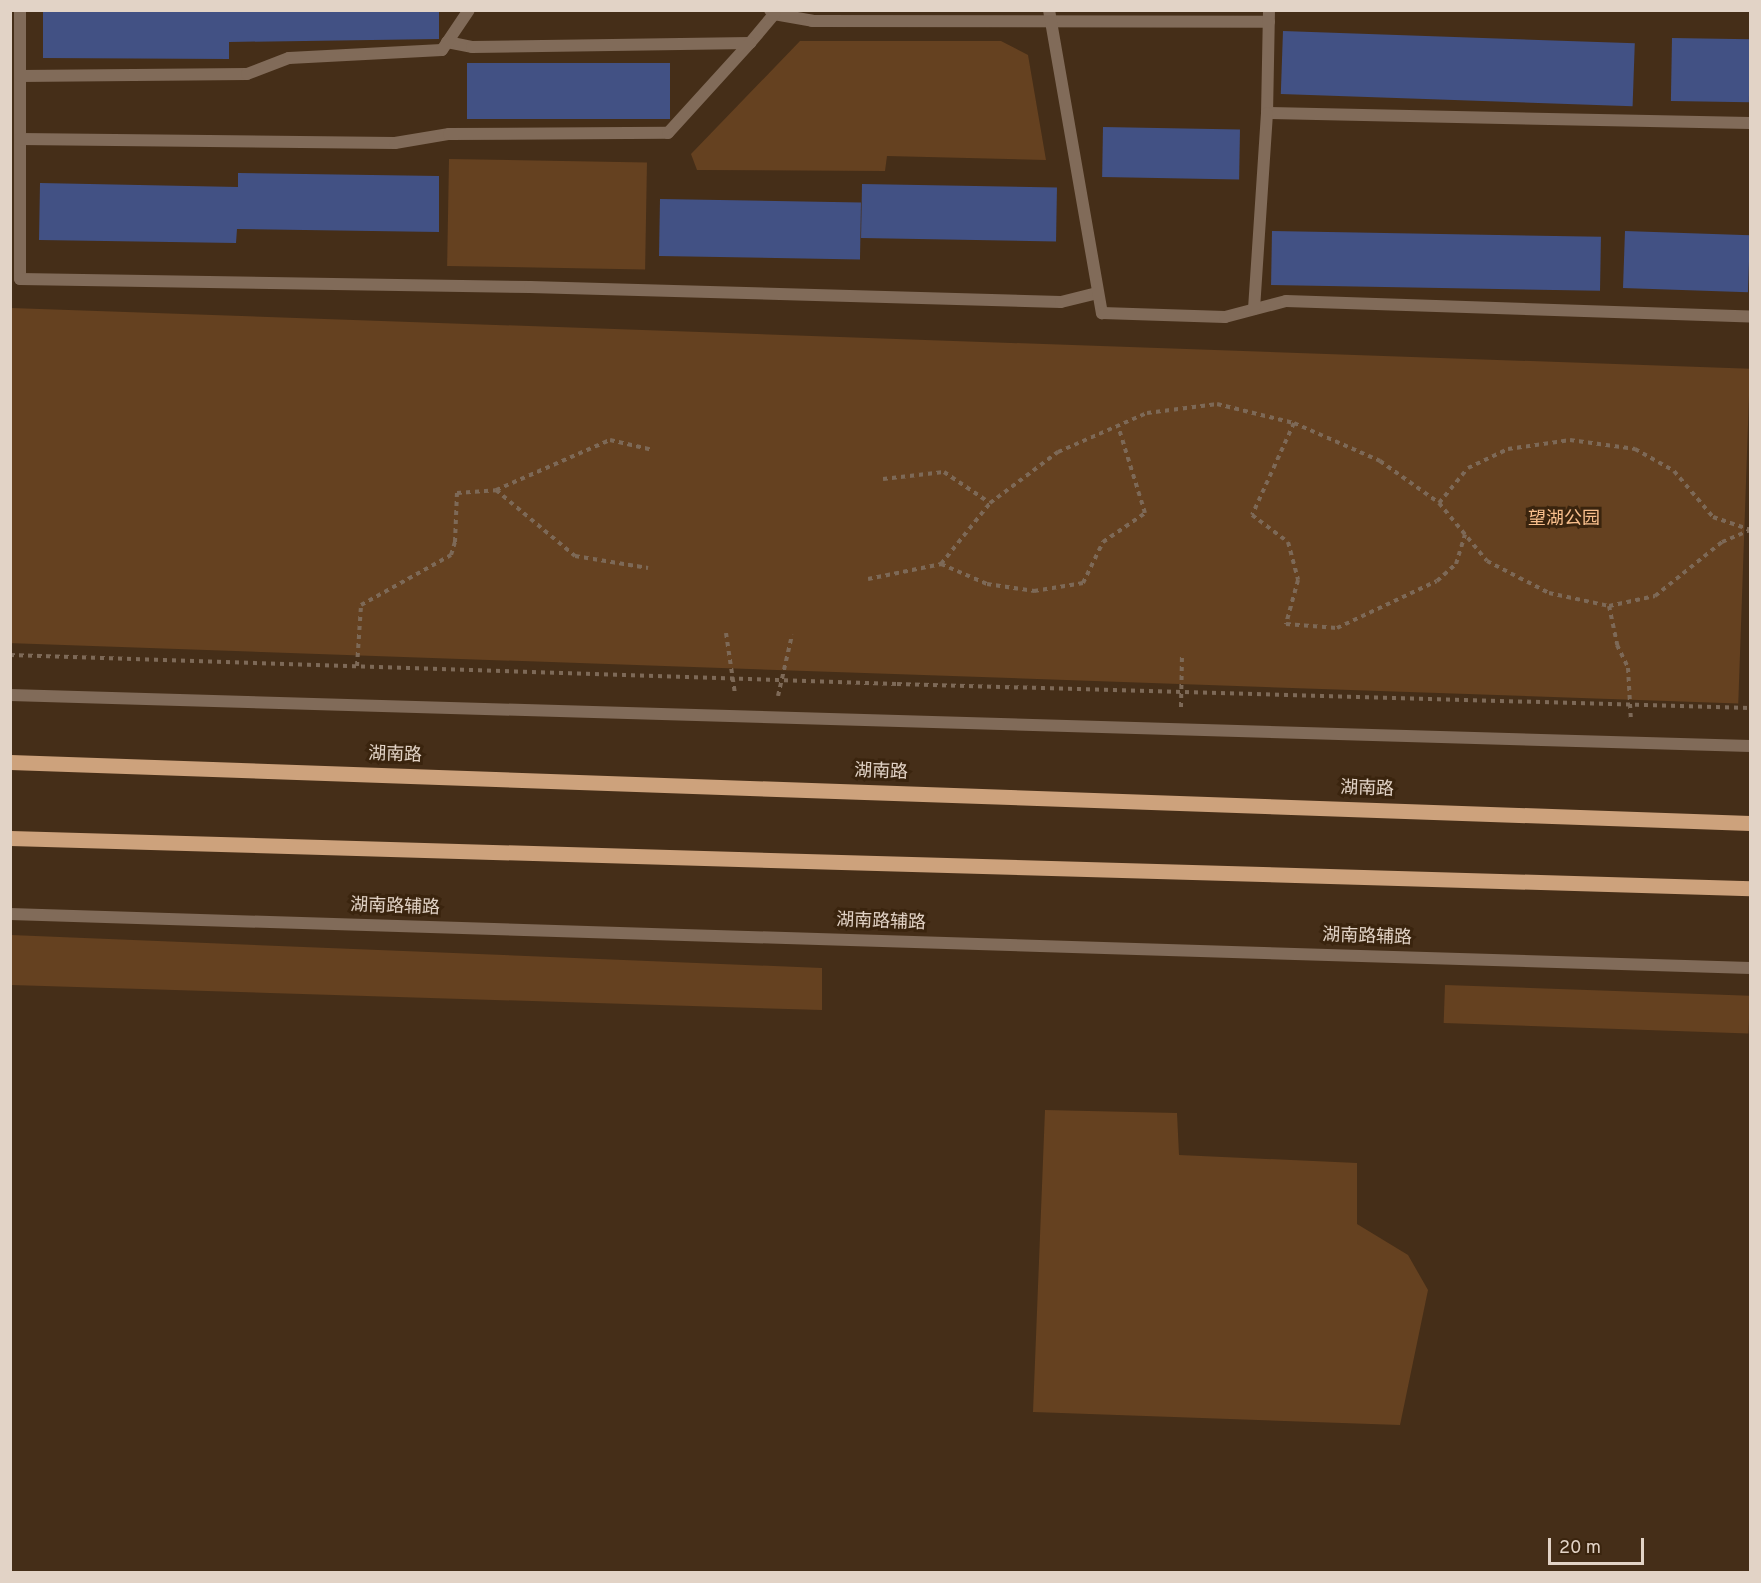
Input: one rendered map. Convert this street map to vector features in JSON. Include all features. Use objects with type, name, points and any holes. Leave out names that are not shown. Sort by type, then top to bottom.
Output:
[{"type":"main road","name":"湖南路","points":[[10,762],[1750,823]]},
{"type":"main road","points":[[10,838],[1750,888]]},
{"type":"street","points":[[20,10],[20,139],[15,153],[20,279],[530,287],[1061,302],[1098,293]]},
{"type":"street","points":[[20,76],[247,74],[289,58],[442,50],[469,10]]},
{"type":"street","points":[[20,139],[395,143],[449,134],[668,134],[750,43],[772,12],[812,21],[1049,16],[1269,16],[1267,112],[1254,309]]},
{"type":"street","points":[[1049,16],[1102,313],[1225,317],[1286,301],[1750,316]]},
{"type":"street","points":[[447,42],[472,47],[750,43]]},
{"type":"street","points":[[1267,112],[1750,123]]},
{"type":"street","points":[[10,695],[1750,746]]},
{"type":"street","name":"湖南路辅路","points":[[10,914],[1750,968]]},
{"type":"path","points":[[941,564],[990,504],[1058,452],[1147,413],[1217,404],[1294,423],[1380,461],[1439,503],[1487,561],[1549,592],[1609,606],[1655,596],[1722,542],[1750,530]]},
{"type":"path","points":[[1294,423],[1251,515],[1288,542],[1298,580],[1286,624],[1337,628],[1437,581],[1456,564],[1465,534]]},
{"type":"path","points":[[868,579],[941,564],[987,584],[1034,591],[1083,583],[1103,542],[1145,513],[1119,426]]},
{"type":"path","points":[[357,666],[362,605],[451,555],[455,542],[457,493],[496,490],[610,440],[653,450]]},
{"type":"path","points":[[1439,503],[1468,468],[1509,449],[1570,440],[1635,449],[1674,471],[1713,518],[1750,530]]},
{"type":"path","points":[[883,479],[944,472],[990,504]]},
{"type":"path","points":[[496,490],[575,556],[648,568]]},
{"type":"path","points":[[1609,606],[1617,645],[1628,668],[1632,705],[1630,742]]},
{"type":"path","points":[[726,633],[738,716]]},
{"type":"path","points":[[774,717],[792,635]]},
{"type":"path","points":[[1180,729],[1182,654]]},
{"type":"path","points":[[10,655],[733,679],[1750,708]]},
{"type":"green space","points":[[800,41],[1001,41],[1028,55],[1046,160],[887,156],[885,171],[697,170],[691,154]]},
{"type":"green space","points":[[449,159],[647,162],[645,269],[447,266]]},
{"type":"green space","name":"望湖公园","points":[[11,308],[1750,369],[1738,704],[10,643]]},
{"type":"green space","points":[[11,935],[822,968],[822,1010],[11,985]]},
{"type":"green space","points":[[1445,985],[1750,996],[1748,1034],[1444,1023]]},
{"type":"green space","points":[[1045,1110],[1177,1113],[1179,1155],[1357,1163],[1357,1224],[1408,1255],[1428,1290],[1400,1425],[1033,1412]]},
{"type":"building","points":[[43,10],[439,10],[439,39],[229,42],[229,59],[43,58]]},
{"type":"building","points":[[1283,31],[1635,43],[1633,106],[1281,94]]},
{"type":"building","points":[[1672,38],[1750,39],[1749,102],[1671,101]]},
{"type":"building","points":[[467,63],[670,63],[670,119],[467,119]]},
{"type":"building","points":[[1103,127],[1240,129],[1239,179],[1102,177]]},
{"type":"building","points":[[238,173],[439,176],[439,232],[237,229],[236,243],[39,240],[40,183],[238,187]]},
{"type":"building","points":[[862,184],[1057,187],[1056,241],[861,238]]},
{"type":"building","points":[[660,199],[861,203],[860,259],[659,256]]},
{"type":"building","points":[[1272,231],[1601,237],[1600,291],[1271,285]]},
{"type":"building","points":[[1625,231],[1750,235],[1748,292],[1623,288]]}]
